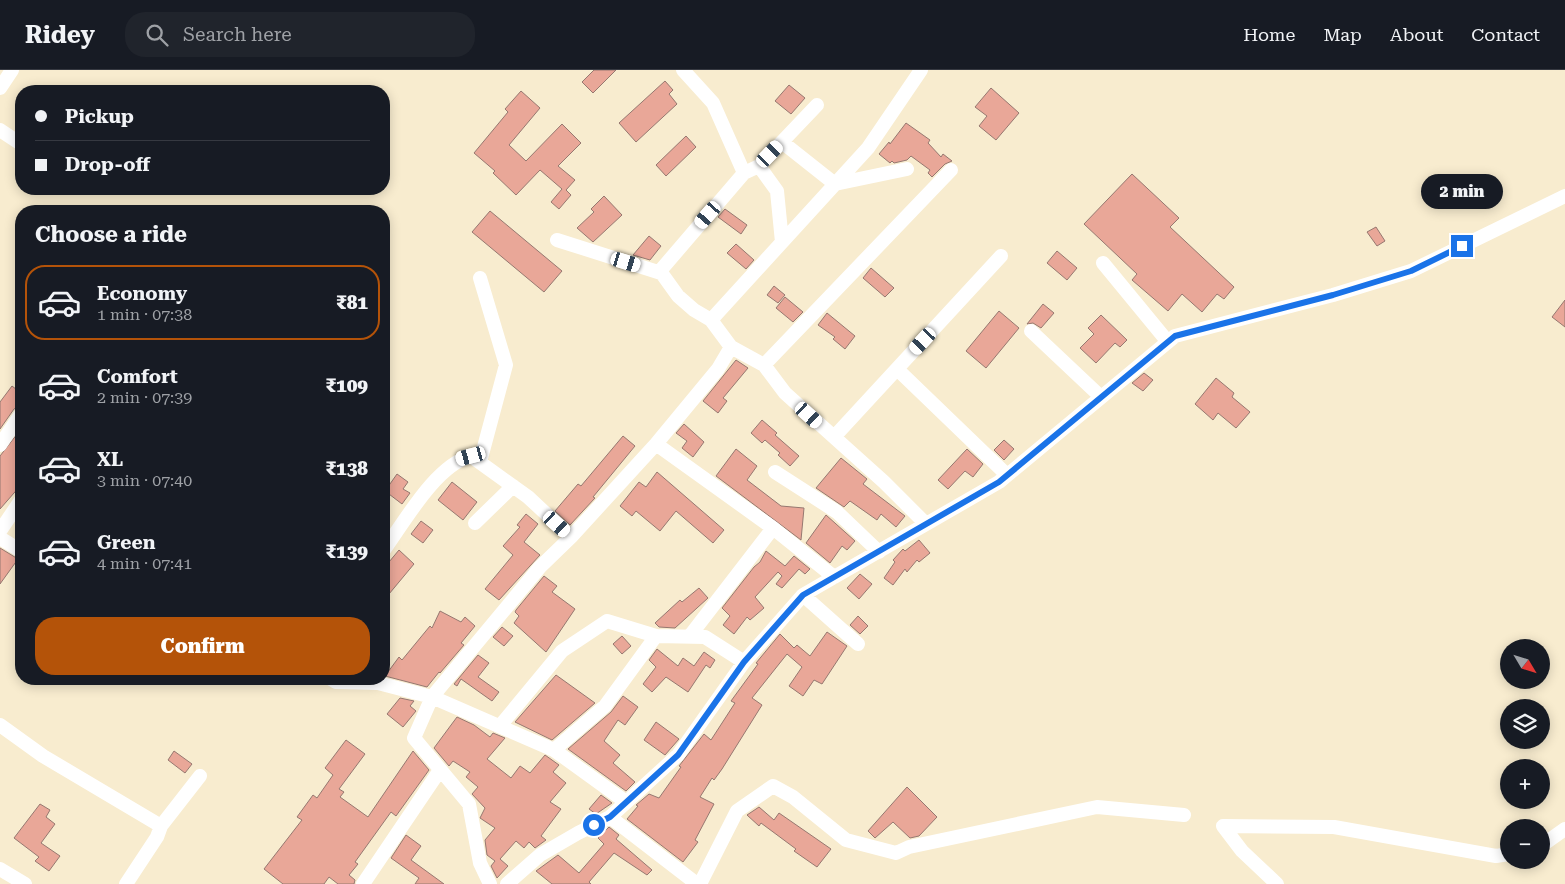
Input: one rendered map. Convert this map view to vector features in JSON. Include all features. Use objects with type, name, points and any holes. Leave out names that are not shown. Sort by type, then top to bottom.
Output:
[{"type":"street","points":[[0,88],[12,70]]},
{"type":"street","points":[[683,70],[713,103],[744,173]]},
{"type":"street","points":[[711,320],[868,148],[921,70]]},
{"type":"street","points":[[661,273],[660,271],[744,173],[759,166],[817,105]]},
{"type":"street","points":[[0,130],[15,140]]},
{"type":"street","points":[[782,142],[835,184]]},
{"type":"street","points":[[759,166],[777,191],[782,242]]},
{"type":"street","points":[[835,184],[907,169]]},
{"type":"street","points":[[764,365],[951,170]]},
{"type":"street","points":[[506,884],[540,855],[610,817],[678,755],[744,662],[803,595],[1008,475],[1175,336],[1333,295],[1411,271],[1565,196]]},
{"type":"street","points":[[557,240],[661,273],[678,296],[694,310],[711,320],[731,347],[764,365],[785,393],[884,482],[926,524]]},
{"type":"street","points":[[834,437],[1001,256]]},
{"type":"street","points":[[1103,262],[1168,342]]},
{"type":"street","points":[[480,278],[506,365],[480,462]]},
{"type":"street","points":[[1031,331],[1101,397]]},
{"type":"street","points":[[490,884],[480,863],[469,804],[414,738],[432,697],[540,568],[656,444],[718,369],[731,347]]},
{"type":"street","points":[[897,369],[1008,475]]},
{"type":"street","points":[[0,445],[15,423]]},
{"type":"street","points":[[656,444],[773,528],[834,577]]},
{"type":"street","points":[[390,542],[441,472],[460,459],[471,456],[513,486],[571,537]]},
{"type":"street","points":[[774,472],[838,512],[879,552]]},
{"type":"street","points":[[475,523],[513,486]]},
{"type":"street","points":[[0,531],[15,509]]},
{"type":"street","points":[[689,637],[773,528]]},
{"type":"street","points":[[0,538],[15,547]]},
{"type":"street","points":[[803,595],[858,644]]},
{"type":"street","points":[[500,726],[562,651],[607,621],[656,636],[705,637],[744,662]]},
{"type":"street","points":[[554,750],[605,706],[656,636]]},
{"type":"street","points":[[386,685],[432,697],[554,750],[626,802]]},
{"type":"street","points":[[0,725],[43,756],[161,826]]},
{"type":"street","points":[[363,884],[440,770]]},
{"type":"street","points":[[126,884],[158,837],[161,826],[200,776]]},
{"type":"street","points":[[610,817],[699,884],[737,811],[773,786],[793,797],[846,840],[896,853],[909,847],[1097,807],[1184,815]]},
{"type":"street","points":[[1277,884],[1242,851],[1223,826],[1334,827],[1500,855]]},
{"type":"street","points":[[1550,840],[1565,829]]},
{"type":"street","points":[[0,869],[20,883]]},
{"type":"building","points":[[594,70],[616,70],[593,93],[582,82]]},
{"type":"building","points":[[665,81],[673,90],[669,94],[677,104],[636,142],[619,123]]},
{"type":"building","points":[[789,85],[805,98],[791,114],[775,101]]},
{"type":"building","points":[[991,88],[1019,113],[996,140],[979,126],[987,116],[975,107]]},
{"type":"building","points":[[521,91],[540,108],[509,145],[526,161],[562,124],[581,143],[558,166],[575,180],[566,190],[571,195],[559,209],[551,202],[562,189],[540,170],[516,195],[493,173],[495,171],[474,153],[508,112],[505,109]]},
{"type":"building","points":[[906,123],[930,140],[928,143],[941,157],[943,154],[952,161],[945,164],[932,177],[928,173],[930,170],[911,156],[907,160],[894,163],[892,161],[890,163],[879,154],[889,142],[890,144]]},
{"type":"building","points":[[686,136],[696,147],[666,176],[656,165]]},
{"type":"building","points":[[1132,174],[1179,218],[1170,227],[1234,287],[1224,299],[1217,294],[1202,312],[1182,294],[1168,311],[1132,280],[1137,274],[1084,224]]},
{"type":"building","points":[[604,196],[622,215],[593,242],[577,228],[594,212],[591,209]]},
{"type":"building","points":[[725,209],[747,225],[741,234],[718,217]]},
{"type":"building","points":[[490,211],[562,271],[544,292],[472,232]]},
{"type":"building","points":[[1376,227],[1385,241],[1377,246],[1367,232]]},
{"type":"building","points":[[649,236],[661,246],[650,260],[633,255]]},
{"type":"building","points":[[736,244],[754,260],[746,269],[727,253]]},
{"type":"building","points":[[1057,251],[1077,268],[1067,280],[1047,263]]},
{"type":"building","points":[[871,268],[894,288],[885,297],[863,278]]},
{"type":"building","points":[[774,286],[785,295],[778,303],[767,295]]},
{"type":"building","points":[[785,297],[803,312],[793,322],[776,308]]},
{"type":"building","points":[[1565,300],[1565,327],[1552,317]]},
{"type":"building","points":[[1043,304],[1054,313],[1041,328],[1033,323],[1027,324]]},
{"type":"building","points":[[999,311],[1019,328],[986,368],[966,351]]},
{"type":"building","points":[[827,313],[855,336],[845,349],[833,339],[835,337],[818,325]]},
{"type":"building","points":[[1101,315],[1127,340],[1120,347],[1115,343],[1096,363],[1080,348],[1094,334],[1088,328]]},
{"type":"building","points":[[736,360],[748,368],[723,398],[727,401],[718,413],[703,401]]},
{"type":"building","points":[[1144,373],[1153,380],[1143,391],[1132,383]]},
{"type":"building","points":[[1216,378],[1234,393],[1232,397],[1250,412],[1236,428],[1218,413],[1213,420],[1195,404]]},
{"type":"building","points":[[12,386],[15,388],[15,408],[0,429],[0,402]]},
{"type":"building","points":[[762,420],[777,433],[775,435],[799,456],[790,466],[778,455],[780,453],[765,440],[762,443],[751,433]]},
{"type":"building","points":[[684,424],[704,442],[693,457],[682,448],[687,441],[676,433]]},
{"type":"building","points":[[623,436],[635,446],[593,497],[595,498],[570,525],[555,511],[578,484],[581,486]]},
{"type":"building","points":[[15,437],[15,492],[0,509],[0,456]]},
{"type":"building","points":[[1004,440],[1014,449],[1004,460],[994,450]]},
{"type":"building","points":[[736,449],[757,466],[747,480],[781,506],[804,508],[801,540],[716,476]]},
{"type":"building","points":[[967,449],[983,464],[973,477],[965,471],[948,489],[938,480]]},
{"type":"building","points":[[841,458],[867,479],[863,484],[905,516],[896,527],[881,514],[877,520],[850,501],[844,507],[816,488]]},
{"type":"building","points":[[657,472],[724,530],[713,543],[676,511],[660,531],[636,511],[632,516],[620,506],[639,482],[646,487]]},
{"type":"building","points":[[397,474],[408,482],[403,489],[410,493],[402,504],[390,495],[390,484]]},
{"type":"building","points":[[452,482],[477,502],[463,520],[438,500]]},
{"type":"building","points":[[526,514],[538,524],[524,542],[540,555],[499,600],[485,589],[513,555],[503,546],[520,527],[517,525]]},
{"type":"building","points":[[826,515],[855,541],[847,550],[842,546],[830,563],[806,543]]},
{"type":"building","points":[[421,521],[433,530],[423,543],[411,534]]},
{"type":"building","points":[[919,540],[930,553],[919,562],[917,560],[907,572],[905,569],[893,585],[884,578],[895,562],[893,560],[903,549],[905,551]]},
{"type":"building","points":[[0,548],[15,557],[15,563],[0,584]]},
{"type":"building","points":[[399,550],[414,564],[390,593],[390,561]]},
{"type":"building","points":[[766,551],[785,566],[794,556],[810,569],[805,574],[799,569],[782,588],[776,584],[782,576],[778,572],[755,597],[764,608],[750,620],[747,617],[734,634],[723,625],[730,616],[722,608],[760,562]]},
{"type":"building","points":[[860,574],[872,584],[859,599],[847,588]]},
{"type":"building","points":[[544,576],[557,586],[552,592],[575,609],[546,652],[514,623],[519,616],[515,612],[516,610]]},
{"type":"building","points":[[699,588],[708,598],[675,628],[659,627],[655,623],[680,600],[682,602]]},
{"type":"building","points":[[440,611],[461,622],[465,617],[475,626],[461,643],[464,645],[427,687],[390,677],[390,669],[399,657],[402,660],[430,626],[432,628]]},
{"type":"building","points":[[858,616],[868,626],[860,634],[850,625]]},
{"type":"building","points":[[502,627],[513,636],[504,646],[493,637]]},
{"type":"building","points":[[827,632],[847,646],[822,684],[814,680],[803,696],[789,686],[802,667],[787,654],[752,698],[762,705],[722,769],[714,780],[712,778],[700,797],[714,804],[695,840],[698,842],[683,862],[627,819],[638,806],[636,805],[649,794],[659,798],[681,767],[679,766],[704,734],[711,740],[735,703],[731,701],[758,664],[756,663],[780,634],[794,648],[797,645],[810,656]]},
{"type":"building","points":[[622,636],[631,646],[622,654],[613,644]]},
{"type":"building","points":[[657,649],[678,666],[683,658],[694,666],[704,652],[715,660],[710,668],[706,665],[688,692],[666,677],[652,692],[643,684],[656,667],[649,660]]},
{"type":"building","points":[[478,655],[489,663],[478,677],[499,692],[492,701],[461,679],[457,686],[454,684]]},
{"type":"building","points":[[556,675],[595,703],[552,740],[515,722]]},
{"type":"building","points":[[623,696],[638,707],[625,725],[618,720],[604,741],[620,755],[613,763],[635,782],[626,791],[568,749],[611,712]]},
{"type":"building","points":[[400,698],[414,701],[410,706],[416,711],[403,727],[387,714]]},
{"type":"building","points":[[457,717],[474,725],[490,737],[493,733],[505,738],[487,759],[511,778],[520,766],[530,773],[545,755],[559,765],[553,772],[566,783],[550,802],[561,809],[541,836],[546,840],[535,848],[529,842],[524,848],[516,841],[500,859],[508,866],[497,878],[491,866],[495,861],[487,855],[485,840],[495,828],[480,818],[485,808],[472,794],[478,787],[466,777],[470,772],[453,761],[449,766],[434,748]]},
{"type":"building","points":[[656,722],[679,739],[665,755],[644,740]]},
{"type":"building","points":[[346,740],[365,754],[339,789],[344,792],[340,797],[368,817],[413,751],[429,770],[396,816],[391,812],[355,862],[358,864],[349,875],[355,880],[354,884],[338,884],[329,877],[324,884],[283,884],[264,869],[302,820],[297,817],[313,795],[317,798],[333,775],[325,768]]},
{"type":"building","points":[[174,751],[192,764],[185,773],[168,760]]},
{"type":"building","points":[[907,787],[937,817],[919,836],[910,838],[893,822],[875,838],[868,831]]},
{"type":"building","points":[[601,795],[612,803],[596,814],[589,809]]},
{"type":"building","points":[[40,804],[50,810],[46,817],[55,824],[41,843],[60,856],[49,871],[35,861],[39,857],[14,838]]},
{"type":"building","points":[[759,807],[774,820],[779,813],[831,849],[817,867],[794,851],[796,849],[761,823],[759,826],[747,815]]},
{"type":"building","points":[[609,827],[619,835],[616,839],[652,870],[647,875],[614,853],[589,882],[591,884],[552,884],[536,871],[558,855],[579,873],[604,844],[598,838]]},
{"type":"building","points":[[406,835],[421,846],[411,860],[444,884],[415,884],[419,878],[391,858]]},
{"type":"route","points":[[594,825],[610,817],[678,755],[744,662],[803,595],[999,482],[1175,336],[1333,295],[1411,271],[1462,246]]}]
